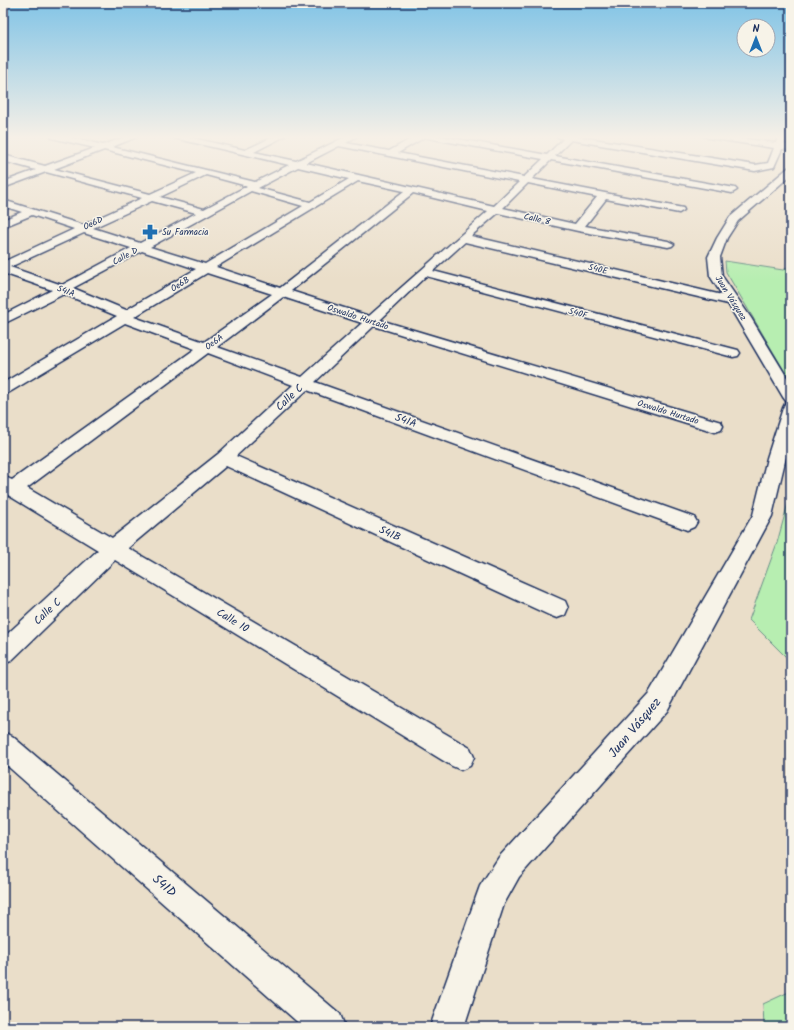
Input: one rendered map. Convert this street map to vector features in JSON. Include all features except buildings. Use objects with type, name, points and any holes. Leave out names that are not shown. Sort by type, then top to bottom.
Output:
[{"type":"street","points":[[101,184],[204,212]]},
{"type":"street","name":"Oe6D","points":[[3,267],[176,184]]},
{"type":"street","points":[[247,184],[311,205]]},
{"type":"street","name":"Calle D","points":[[3,320],[63,290],[256,184]]},
{"type":"street","name":"Oe6B","points":[[3,390],[311,205],[350,184]]},
{"type":"street","name":"Calle 8","points":[[386,184],[578,228],[668,244]]},
{"type":"street","name":"Calle C","points":[[3,653],[114,548],[224,458],[370,321],[496,209],[521,184]]},
{"type":"street","points":[[562,184],[604,195],[679,210]]},
{"type":"street","points":[[696,184],[732,190]]},
{"type":"street","name":"Juan Vásquez","points":[[775,184],[734,220],[722,238],[714,257],[716,276],[791,397]]},
{"type":"street","name":"Oe6A","points":[[8,486],[281,293],[411,190]]},
{"type":"street","points":[[578,228],[604,195]]},
{"type":"street","name":"Oswaldo Hurtado","points":[[3,203],[84,228],[204,269],[370,321],[715,426]]},
{"type":"street","points":[[3,224],[31,212]]},
{"type":"street","name":"S40E","points":[[464,238],[732,301]]},
{"type":"street","name":"S41A","points":[[3,267],[205,348],[687,522]]},
{"type":"street","name":"S40F","points":[[424,272],[733,353]]},
{"type":"street","name":"Juan Vásquez","points":[[447,1027],[491,897],[509,867],[658,702],[762,516],[776,458],[791,408]]},
{"type":"street","name":"S41B","points":[[224,458],[557,608]]},
{"type":"street","name":"Calle 10","points":[[8,486],[114,548],[461,757]]},
{"type":"street","name":"S41D","points":[[3,745],[328,1026]]},
{"type":"green space","points":[[725,261],[783,270],[791,266],[791,382],[726,272]]},
{"type":"green space","points":[[791,492],[791,662],[749,620],[777,543]]},
{"type":"green space","points":[[791,991],[791,1027],[764,1027],[763,1004]]},
{"type":"place","name":"Su Farmacia","points":[[150,232]]}]
